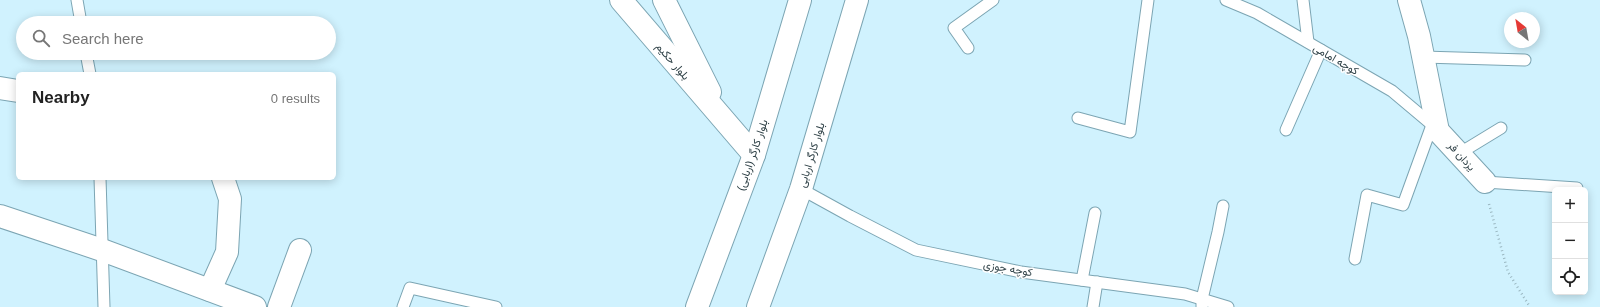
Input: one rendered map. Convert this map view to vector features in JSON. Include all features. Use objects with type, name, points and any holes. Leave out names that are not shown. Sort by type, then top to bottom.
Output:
[{"type":"street","name":"بلوار حکیم","points":[[621,0],[754,156]]},
{"type":"street","name":"بلوار حکیم","points":[[664,0],[725,122]]},
{"type":"street","name":"بلوار کارگر (اربابی)","points":[[697,307],[754,156],[800,0]]},
{"type":"street","name":"بلوار کارگر اربابی","points":[[758,307],[801,189],[857,0]]},
{"type":"street","points":[[1409,0],[1423,56],[1435,128]]},
{"type":"street","points":[[0,88],[16,91]]},
{"type":"street","name":"یزدان فر","points":[[1435,128],[1485,182]]},
{"type":"street","points":[[210,290],[227,252],[230,199],[224,180]]},
{"type":"street","points":[[0,216],[102,250],[255,307]]},
{"type":"street","points":[[279,307],[300,250]]},
{"type":"lane","points":[[77,0],[80,16]]},
{"type":"lane","points":[[968,48],[954,28],[993,0]]},
{"type":"lane","points":[[1078,118],[1130,132],[1148,0]]},
{"type":"lane","name":"کوچه امامی","points":[[1226,0],[1257,13],[1392,91],[1435,128]]},
{"type":"lane","points":[[1303,0],[1308,42]]},
{"type":"lane","points":[[1286,130],[1321,50]]},
{"type":"lane","points":[[1423,56],[1525,60]]},
{"type":"lane","points":[[87,60],[90,72]]},
{"type":"lane","points":[[1355,259],[1367,195],[1403,205],[1435,128]]},
{"type":"lane","points":[[1460,154],[1501,128]]},
{"type":"lane","points":[[100,180],[104,307]]},
{"type":"lane","points":[[1485,182],[1562,187]]},
{"type":"lane","name":"کوچه جوزی","points":[[801,189],[916,250],[1021,272],[1185,294],[1202,303],[1228,307]]},
{"type":"lane","points":[[1202,303],[1223,206]]},
{"type":"lane","points":[[1082,280],[1095,213]]},
{"type":"lane","points":[[1093,307],[1097,282]]},
{"type":"lane","points":[[403,307],[410,288],[496,307]]},
{"type":"path","points":[[1485,182],[1490,211],[1508,272],[1530,307]]}]
